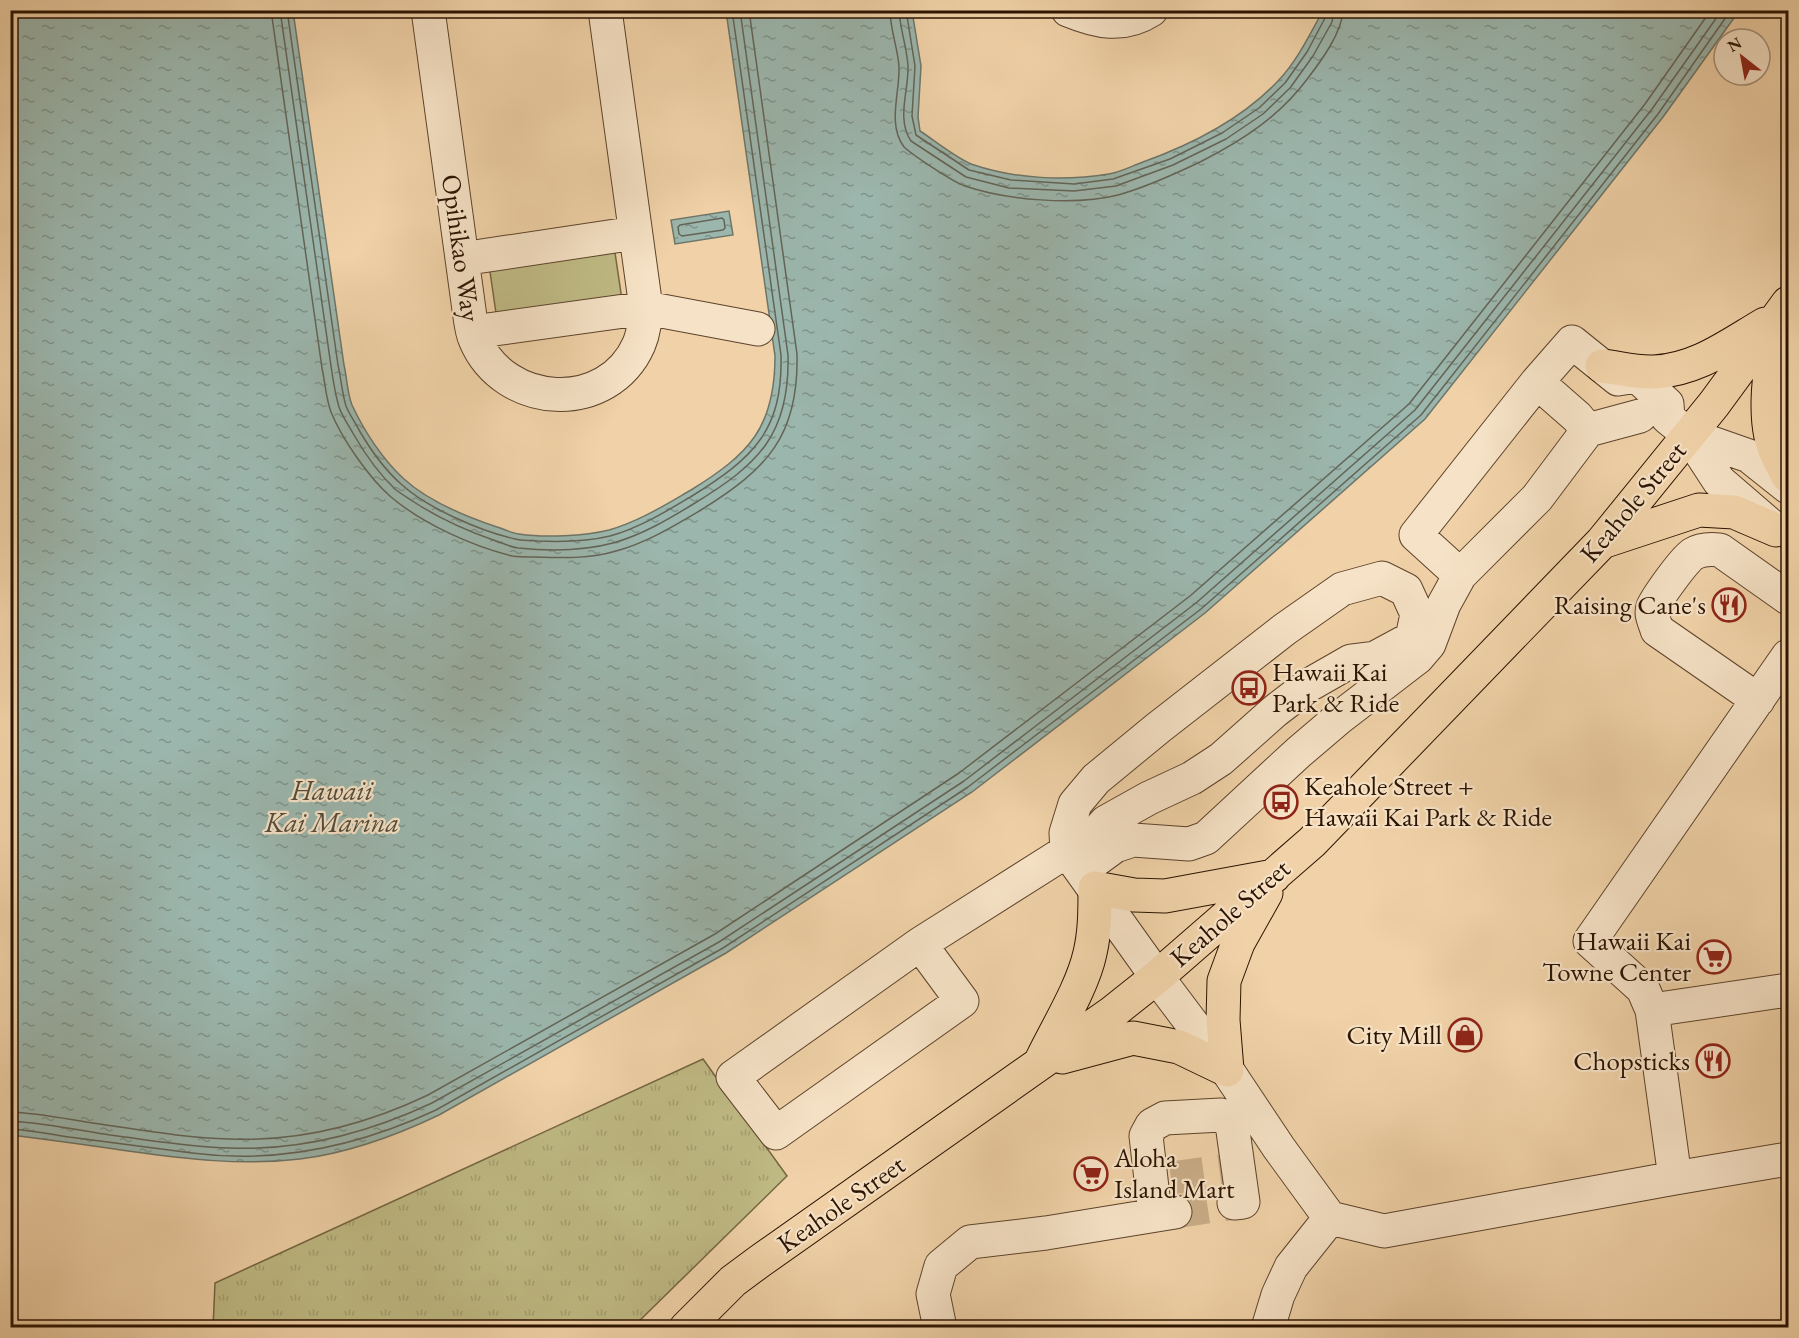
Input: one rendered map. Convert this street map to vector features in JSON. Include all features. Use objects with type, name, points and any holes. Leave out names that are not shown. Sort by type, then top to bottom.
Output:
[{"type":"main road","points":[[1610,372],[1652,372],[1684,368],[1700,362],[1783,310]]},
{"type":"main road","points":[[1783,310],[1767,405],[1771,438],[1777,457],[1788,476]]},
{"type":"main road","name":"Keahole Street","points":[[686,1328],[725,1289],[760,1261],[1113,1012],[1312,842],[1602,543],[1666,423],[1714,404],[1783,310]]},
{"type":"main road","points":[[1602,543],[1699,510],[1734,512],[1782,535]]},
{"type":"main road","points":[[1081,870],[1134,895],[1165,896],[1275,875]]},
{"type":"main road","points":[[1040,1063],[1077,990],[1090,955],[1095,920],[1081,870]]},
{"type":"main road","points":[[1040,1063],[1133,1038],[1179,1047],[1227,1070],[1224,981],[1239,943],[1275,875]]},
{"type":"street","name":"Opihikao Way","points":[[428,10],[475,339],[487,360],[504,376],[521,387],[541,394],[560,396],[579,393],[599,385],[616,374],[630,359],[644,328],[646,308],[605,10]]},
{"type":"street","points":[[1068,10],[1092,20],[1110,22],[1129,21],[1151,10]]},
{"type":"street","points":[[462,259],[635,233]]},
{"type":"street","points":[[473,332],[646,308],[758,329]]},
{"type":"street","points":[[1460,575],[1416,535],[1537,382],[1572,342],[1610,372],[1636,376],[1667,404],[1666,423],[1719,481],[1782,535]]},
{"type":"street","points":[[1537,382],[1577,417],[1588,430]]},
{"type":"street","points":[[920,944],[962,1000],[776,1133],[733,1077],[920,944],[1081,870],[1115,846],[1133,840],[1189,844],[1206,838],[1339,718],[1418,658],[1429,644],[1444,604],[1460,575],[1537,498],[1588,430],[1666,423],[1749,456],[1788,487]]},
{"type":"street","points":[[1758,700],[1657,630],[1652,616],[1653,606],[1691,554],[1713,549],[1720,550],[1788,598]]},
{"type":"street","points":[[1081,870],[1092,837],[1106,822],[1192,778],[1249,736],[1275,711],[1309,685],[1351,661],[1375,658],[1412,638],[1417,614],[1406,590],[1382,578],[1342,589],[1285,629],[1096,779],[1075,804],[1066,833],[1081,870],[1227,1070],[1279,1149],[1330,1218],[1384,1231],[1788,1159]]},
{"type":"street","points":[[1674,1178],[1652,1010],[1643,989],[1590,941],[1788,656]]},
{"type":"street","points":[[1652,1010],[1788,990]]},
{"type":"street","points":[[940,1328],[933,1294],[941,1266],[970,1242],[1046,1233],[1165,1213],[1161,1179],[1146,1136],[1152,1125],[1165,1118],[1221,1115],[1232,1124],[1234,1169],[1243,1202],[1234,1203]]},
{"type":"street","points":[[1234,1169],[1264,1160],[1279,1149]]},
{"type":"street","points":[[1268,1328],[1278,1295],[1291,1267],[1330,1218]]},
{"type":"green space","points":[[614,246],[622,300],[497,320],[489,265]]},
{"type":"green space","points":[[703,1059],[787,1176],[633,1327],[213,1328],[215,1283]]},
{"type":"water","name":"Hawaii Kai Marina","points":[[11,11],[293,11],[344,365],[352,405],[368,435],[389,463],[404,479],[424,494],[461,513],[510,532],[552,536],[609,530],[651,513],[691,490],[729,464],[755,437],[764,421],[774,381],[775,356],[726,11],[912,11],[921,66],[918,117],[920,131],[968,163],[990,170],[1024,176],[1075,178],[1118,172],[1180,147],[1233,119],[1264,95],[1284,74],[1306,41],[1321,11],[1739,11],[1728,27],[1712,27],[1712,49],[1663,117],[1425,419],[1205,613],[972,792],[726,953],[439,1115],[389,1137],[336,1153],[278,1161],[214,1161],[11,1135]]},
{"type":"water","points":[[729,211],[733,235],[675,244],[671,220]]},
{"type":"tunnel","points":[[1171,1178],[1230,1170]]},
{"type":"tunnel","points":[[1175,1212],[1234,1203]]},
{"type":"place","name":"Raising Cane's","points":[[1729,605]]},
{"type":"place","name":"Hawaii Kai Park & Ride","points":[[1249,688]]},
{"type":"place","name":"Keahole Street + Hawaii Kai Park & Ride","points":[[1281,802]]},
{"type":"place","name":"Hawaii Kai Towne Center","points":[[1714,957]]},
{"type":"place","name":"City Mill","points":[[1465,1035]]},
{"type":"place","name":"Chopsticks","points":[[1713,1061]]},
{"type":"place","name":"Aloha Island Mart","points":[[1091,1174]]}]
